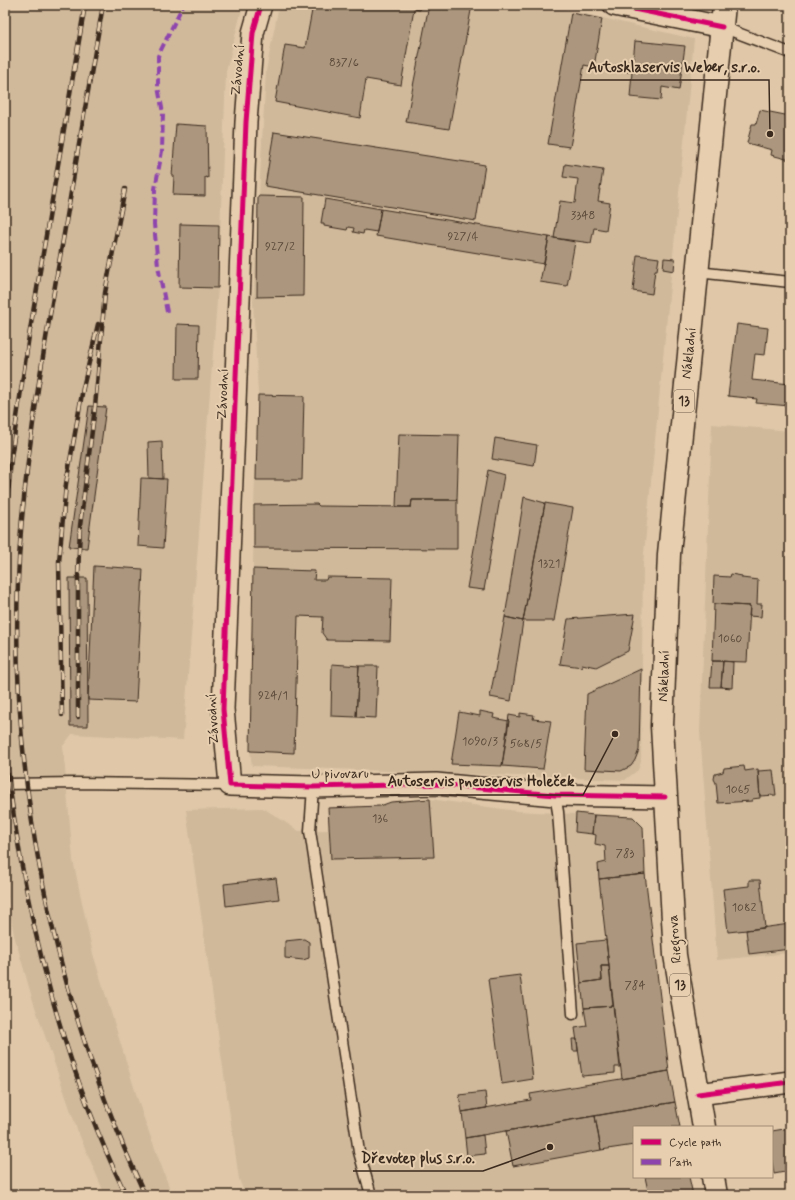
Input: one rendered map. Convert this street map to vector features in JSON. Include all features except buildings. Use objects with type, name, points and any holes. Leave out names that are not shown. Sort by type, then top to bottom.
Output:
[{"type":"main road","name":"Nákladní","points":[[665,798],[662,726],[669,554],[724,5]]},
{"type":"main road","name":"Riegrova","points":[[665,798],[675,955],[704,1126]]},
{"type":"main road","points":[[713,1178],[716,1195]]},
{"type":"street","name":"Závodní","points":[[230,785],[223,708],[246,122],[253,33],[261,5]]},
{"type":"street","points":[[614,5],[722,27]]},
{"type":"street","name":"U pivovaru","points":[[230,785],[313,787],[436,784],[555,796],[665,798]]},
{"type":"street","points":[[698,1094],[790,1082]]},
{"type":"lane","points":[[722,27],[790,53]]},
{"type":"lane","points":[[697,272],[790,282]]},
{"type":"lane","name":"U pivovaru","points":[[5,784],[77,783],[230,785]]},
{"type":"lane","points":[[313,787],[310,831],[359,1152],[371,1195]]},
{"type":"lane","points":[[555,796],[558,812],[573,1014]]},
{"type":"shaded area","points":[[5,5],[243,5],[226,72],[218,288],[183,740],[72,734],[63,746],[73,860],[93,954],[142,1113],[172,1195],[105,1195],[78,1132],[33,1001],[14,935],[5,883]]},
{"type":"shaded area","points":[[279,5],[546,5],[694,39],[643,564],[641,762],[638,770],[625,780],[252,766],[250,751],[254,505],[258,393],[253,302],[266,71]]},
{"type":"shaded area","points":[[712,424],[790,431],[790,953],[717,960],[700,732]]},
{"type":"shaded area","points":[[430,799],[517,811],[633,817],[643,827],[645,874],[669,1071],[530,1094],[531,1100],[487,1108],[485,1092],[459,1096],[465,1138],[675,1102],[680,1126],[633,1126],[633,1178],[689,1178],[693,1195],[245,1195],[239,1179],[186,810],[263,808],[299,831],[328,830],[328,808],[380,806],[391,802]]},
{"type":"railway","points":[[5,534],[11,458],[29,336],[85,5]]},
{"type":"railway","points":[[103,5],[44,348],[24,494],[17,616],[19,701],[27,786],[40,870],[59,954],[83,1036],[111,1116],[145,1195]]},
{"type":"railway","points":[[78,717],[78,577],[80,526],[95,407],[105,293],[125,189]]},
{"type":"railway","points":[[62,715],[59,562],[66,484],[83,388],[98,324]]},
{"type":"railway","points":[[5,746],[21,861],[32,919],[46,975],[62,1032],[81,1087],[102,1142],[126,1195]]},
{"type":"marked path","points":[[167,312],[158,266],[154,224],[155,189],[162,151],[163,113],[158,87],[158,56],[183,5]]},
{"type":"cycle path","points":[[261,5],[253,33],[246,122],[223,709],[230,785],[313,787],[436,784],[555,795],[665,797]]},
{"type":"cycle path","points":[[614,5],[722,27]]},
{"type":"cycle path","points":[[698,1094],[790,1082]]},
{"type":"place","name":"Autosklaservis Weber, s.r.o.","points":[[770,134]]},
{"type":"place","name":"Autoservis pneuservis Holeček","points":[[615,734]]},
{"type":"place","name":"Dřevotep plus s.r.o.","points":[[550,1147]]}]
